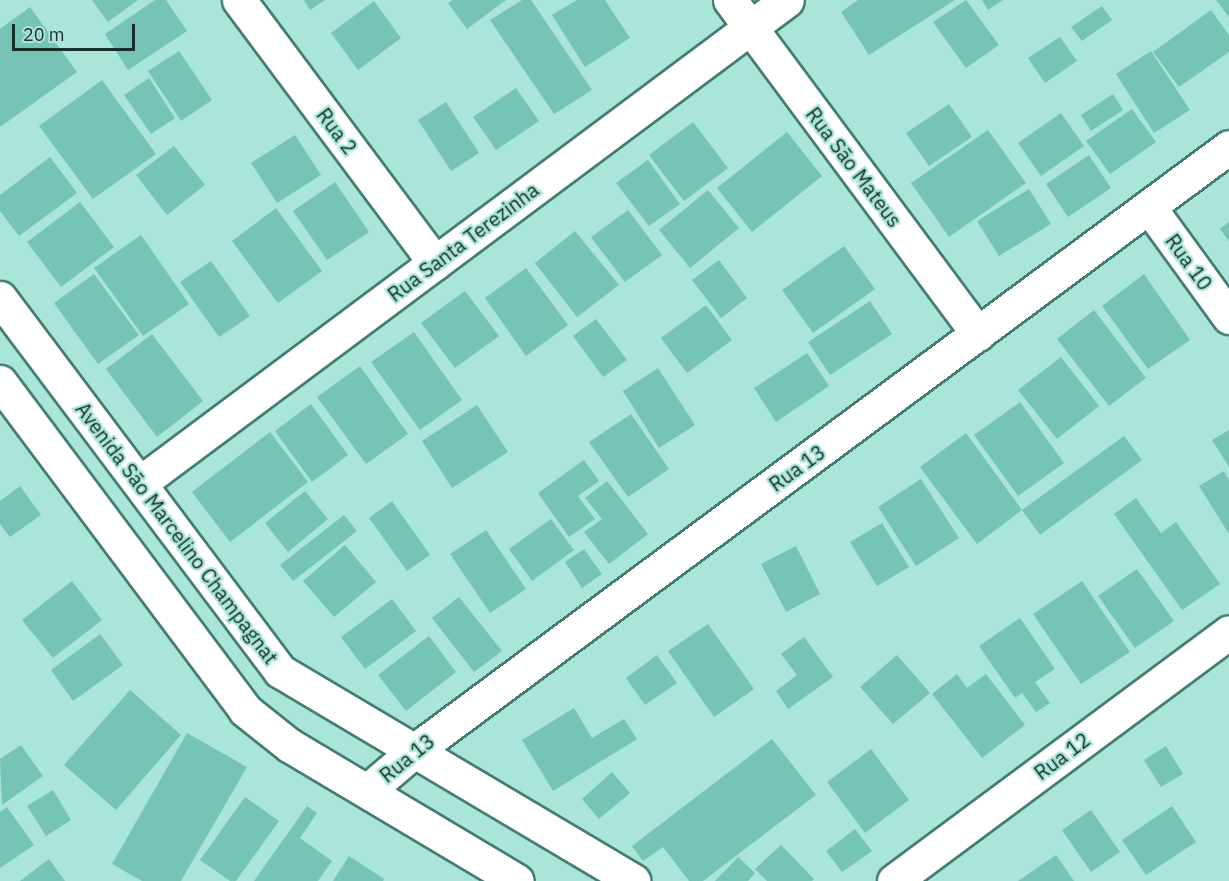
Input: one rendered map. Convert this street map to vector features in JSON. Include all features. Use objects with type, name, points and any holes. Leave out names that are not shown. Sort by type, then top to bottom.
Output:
[{"type":"street","name":"Rua 2","points":[[239,0],[435,263]]},
{"type":"street","name":"Rua São Mateus","points":[[730,0],[978,334]]},
{"type":"street","name":"Rua Santa Terezinha","points":[[140,483],[787,0]]},
{"type":"street","name":"Rua 13","points":[[367,791],[414,751],[1229,147]]},
{"type":"street","name":"Rua 10","points":[[1149,207],[1229,317]]},
{"type":"street","name":"Avenida São Marcelino Champagnat","points":[[0,298],[280,671],[633,881]]},
{"type":"street","points":[[0,382],[245,710],[289,745],[517,881]]},
{"type":"street","name":"Rua 12","points":[[894,881],[1229,632]]},
{"type":"building","points":[[92,0],[138,0],[108,22]]},
{"type":"building","points":[[155,0],[166,0],[187,31],[128,70],[105,34]]},
{"type":"building","points":[[304,0],[325,0],[310,10]]},
{"type":"building","points":[[453,0],[506,0],[467,29],[448,3]]},
{"type":"building","points":[[522,0],[531,0],[592,90],[554,114],[490,20]]},
{"type":"building","points":[[577,0],[605,0],[630,38],[585,67],[552,15]]},
{"type":"building","points":[[858,0],[955,0],[869,55],[841,12]]},
{"type":"building","points":[[966,0],[999,45],[966,68],[933,22]]},
{"type":"building","points":[[982,0],[1003,0],[988,10]]},
{"type":"building","points":[[1216,0],[1229,0],[1229,17]]},
{"type":"building","points":[[374,1],[401,38],[358,70],[331,33]]},
{"type":"building","points":[[1102,6],[1112,20],[1082,41],[1071,27]]},
{"type":"building","points":[[30,7],[77,72],[0,127],[0,29]]},
{"type":"building","points":[[1211,10],[1229,35],[1229,52],[1179,87],[1153,52]]},
{"type":"building","points":[[1060,37],[1077,61],[1045,83],[1028,58]]},
{"type":"building","points":[[179,51],[212,100],[181,121],[148,71]]},
{"type":"building","points":[[1151,51],[1190,110],[1154,133],[1116,74]]},
{"type":"building","points":[[149,78],[175,118],[151,134],[124,95]]},
{"type":"building","points":[[102,80],[156,154],[93,199],[39,126]]},
{"type":"building","points":[[516,88],[539,121],[496,150],[473,117]]},
{"type":"building","points":[[1113,94],[1123,110],[1091,131],[1081,115]]},
{"type":"building","points":[[446,102],[479,153],[451,171],[418,120]]},
{"type":"building","points":[[949,104],[972,137],[929,166],[906,133]]},
{"type":"building","points":[[1132,109],[1156,142],[1110,174],[1086,141]]},
{"type":"building","points":[[1061,113],[1084,146],[1041,176],[1018,143]]},
{"type":"building","points":[[693,122],[728,168],[684,201],[649,155]]},
{"type":"building","points":[[988,130],[1026,183],[949,237],[911,183]]},
{"type":"building","points":[[787,132],[822,176],[752,232],[717,188]]},
{"type":"building","points":[[295,135],[321,175],[277,203],[251,163]]},
{"type":"building","points":[[174,146],[205,185],[167,215],[136,175]]},
{"type":"building","points":[[1089,155],[1111,188],[1068,217],[1046,184]]},
{"type":"building","points":[[50,157],[77,193],[19,236],[0,211],[0,195]]},
{"type":"building","points":[[648,160],[680,204],[649,226],[616,183]]},
{"type":"building","points":[[335,182],[369,232],[327,260],[293,211]]},
{"type":"building","points":[[1029,189],[1051,224],[999,256],[977,221]]},
{"type":"building","points":[[708,190],[739,228],[690,268],[659,230]]},
{"type":"building","points":[[80,202],[114,247],[61,287],[27,242]]},
{"type":"building","points":[[276,208],[322,271],[278,303],[232,241]]},
{"type":"building","points":[[628,210],[662,255],[625,282],[591,237]]},
{"type":"building","points":[[1229,222],[1229,241],[1220,229]]},
{"type":"building","points":[[575,231],[619,285],[577,317],[535,263]]},
{"type":"building","points":[[141,235],[189,304],[143,336],[94,268]]},
{"type":"building","points":[[844,246],[875,289],[813,333],[782,290]]},
{"type":"building","points":[[719,260],[747,298],[721,318],[692,280]]},
{"type":"building","points":[[211,261],[250,316],[219,337],[180,282]]},
{"type":"building","points":[[526,268],[568,325],[526,356],[485,298]]},
{"type":"building","points":[[94,274],[139,335],[98,364],[54,303]]},
{"type":"building","points":[[1144,274],[1190,340],[1148,369],[1102,306]]},
{"type":"building","points":[[465,291],[499,336],[455,368],[421,323]]},
{"type":"building","points":[[870,301],[892,334],[830,375],[808,342]]},
{"type":"building","points":[[706,305],[732,340],[687,373],[661,338]]},
{"type":"building","points":[[1094,310],[1146,378],[1109,406],[1057,339]]},
{"type":"building","points":[[596,319],[627,360],[603,377],[573,336]]},
{"type":"building","points":[[414,332],[462,400],[420,430],[371,362]]},
{"type":"building","points":[[152,334],[203,401],[157,437],[106,369]]},
{"type":"building","points":[[807,353],[829,386],[776,422],[754,388]]},
{"type":"building","points":[[1061,357],[1099,406],[1057,439],[1018,390]]},
{"type":"building","points":[[360,366],[408,434],[366,464],[317,397]]},
{"type":"building","points":[[658,368],[695,425],[659,448],[623,391]]},
{"type":"building","points":[[1020,402],[1064,463],[1018,496],[974,435]]},
{"type":"building","points":[[311,404],[348,455],[312,482],[275,431]]},
{"type":"building","points":[[477,405],[508,452],[452,488],[422,441]]},
{"type":"building","points":[[631,414],[669,469],[628,497],[589,442]]},
{"type":"building","points":[[1229,430],[1229,467],[1212,440]]},
{"type":"building","points":[[270,432],[308,482],[230,542],[192,492]]},
{"type":"building","points":[[966,433],[1022,510],[977,544],[920,467]]},
{"type":"building","points":[[1124,436],[1142,460],[1040,535],[1022,510]]},
{"type":"building","points":[[584,460],[599,481],[578,496],[595,519],[569,537],[538,493]]},
{"type":"building","points":[[1224,471],[1229,480],[1229,534],[1199,486]]},
{"type":"building","points":[[921,479],[959,538],[916,566],[878,507]]},
{"type":"building","points":[[607,481],[648,534],[609,564],[584,532],[602,519],[585,498]]},
{"type":"building","points":[[20,486],[41,515],[10,537],[0,524],[0,501]]},
{"type":"building","points":[[305,491],[328,519],[288,552],[265,523]]},
{"type":"building","points":[[1136,498],[1161,533],[1176,522],[1220,584],[1182,610],[1114,514]]},
{"type":"building","points":[[392,501],[430,555],[407,571],[369,518]]},
{"type":"building","points":[[344,515],[357,531],[293,581],[280,565]]},
{"type":"building","points":[[551,519],[574,550],[532,581],[509,549]]},
{"type":"building","points":[[882,523],[909,567],[877,586],[850,542]]},
{"type":"building","points":[[486,530],[526,589],[490,613],[450,554]]},
{"type":"building","points":[[345,545],[376,582],[334,617],[303,581]]},
{"type":"building","points":[[796,546],[820,594],[786,612],[761,564]]},
{"type":"building","points":[[584,549],[602,574],[582,588],[565,562]]},
{"type":"building","points":[[1137,569],[1174,621],[1135,648],[1098,596]]},
{"type":"building","points":[[72,581],[102,620],[53,658],[22,620]]},
{"type":"building","points":[[1082,581],[1130,652],[1081,684],[1033,614]]},
{"type":"building","points":[[459,597],[502,651],[474,672],[432,618]]},
{"type":"building","points":[[392,599],[416,631],[365,669],[341,637]]},
{"type":"building","points":[[1020,618],[1055,669],[1035,682],[1050,703],[1036,712],[1022,693],[1015,698],[979,646]]},
{"type":"building","points":[[708,624],[754,689],[714,717],[668,651]]},
{"type":"building","points":[[100,634],[123,665],[73,701],[51,670]]},
{"type":"building","points":[[429,636],[456,672],[406,711],[378,675]]},
{"type":"building","points":[[804,637],[833,677],[788,709],[776,691],[797,675],[781,654]]},
{"type":"building","points":[[657,655],[677,683],[645,705],[626,678]]},
{"type":"building","points":[[897,655],[930,693],[893,724],[860,687]]},
{"type":"building","points":[[957,674],[967,688],[986,674],[1025,725],[982,758],[932,694]]},
{"type":"building","points":[[130,690],[181,735],[116,810],[64,765]]},
{"type":"building","points":[[574,708],[592,738],[624,719],[637,739],[553,791],[522,740]]},
{"type":"building","points":[[187,733],[247,767],[181,881],[142,881],[112,864]]},
{"type":"building","points":[[772,739],[816,795],[703,881],[689,881],[663,847],[643,861],[632,846]]},
{"type":"building","points":[[21,745],[43,776],[2,805],[0,759]]},
{"type":"building","points":[[1166,746],[1183,774],[1161,787],[1144,760]]},
{"type":"building","points":[[871,749],[909,800],[865,833],[827,782]]},
{"type":"building","points":[[612,772],[630,793],[599,819],[582,799]]},
{"type":"building","points":[[53,790],[71,820],[46,836],[27,806]]},
{"type":"building","points":[[245,797],[279,821],[236,881],[230,881],[200,860]]},
{"type":"building","points":[[307,806],[317,813],[300,838],[332,861],[318,881],[254,881]]},
{"type":"building","points":[[1172,806],[1196,842],[1146,875],[1122,840]]},
{"type":"building","points":[[7,807],[34,845],[0,868],[0,812]]},
{"type":"building","points":[[1091,810],[1120,852],[1091,872],[1062,830]]},
{"type":"building","points":[[855,829],[872,851],[842,872],[826,851]]},
{"type":"building","points":[[781,845],[814,879],[812,881],[767,881],[755,869]]},
{"type":"building","points":[[1056,855],[1074,881],[1018,881]]},
{"type":"building","points":[[349,856],[384,879],[383,881],[333,881]]},
{"type":"building","points":[[738,857],[755,873],[748,881],[715,881]]},
{"type":"building","points":[[49,859],[65,881],[20,881]]}]
